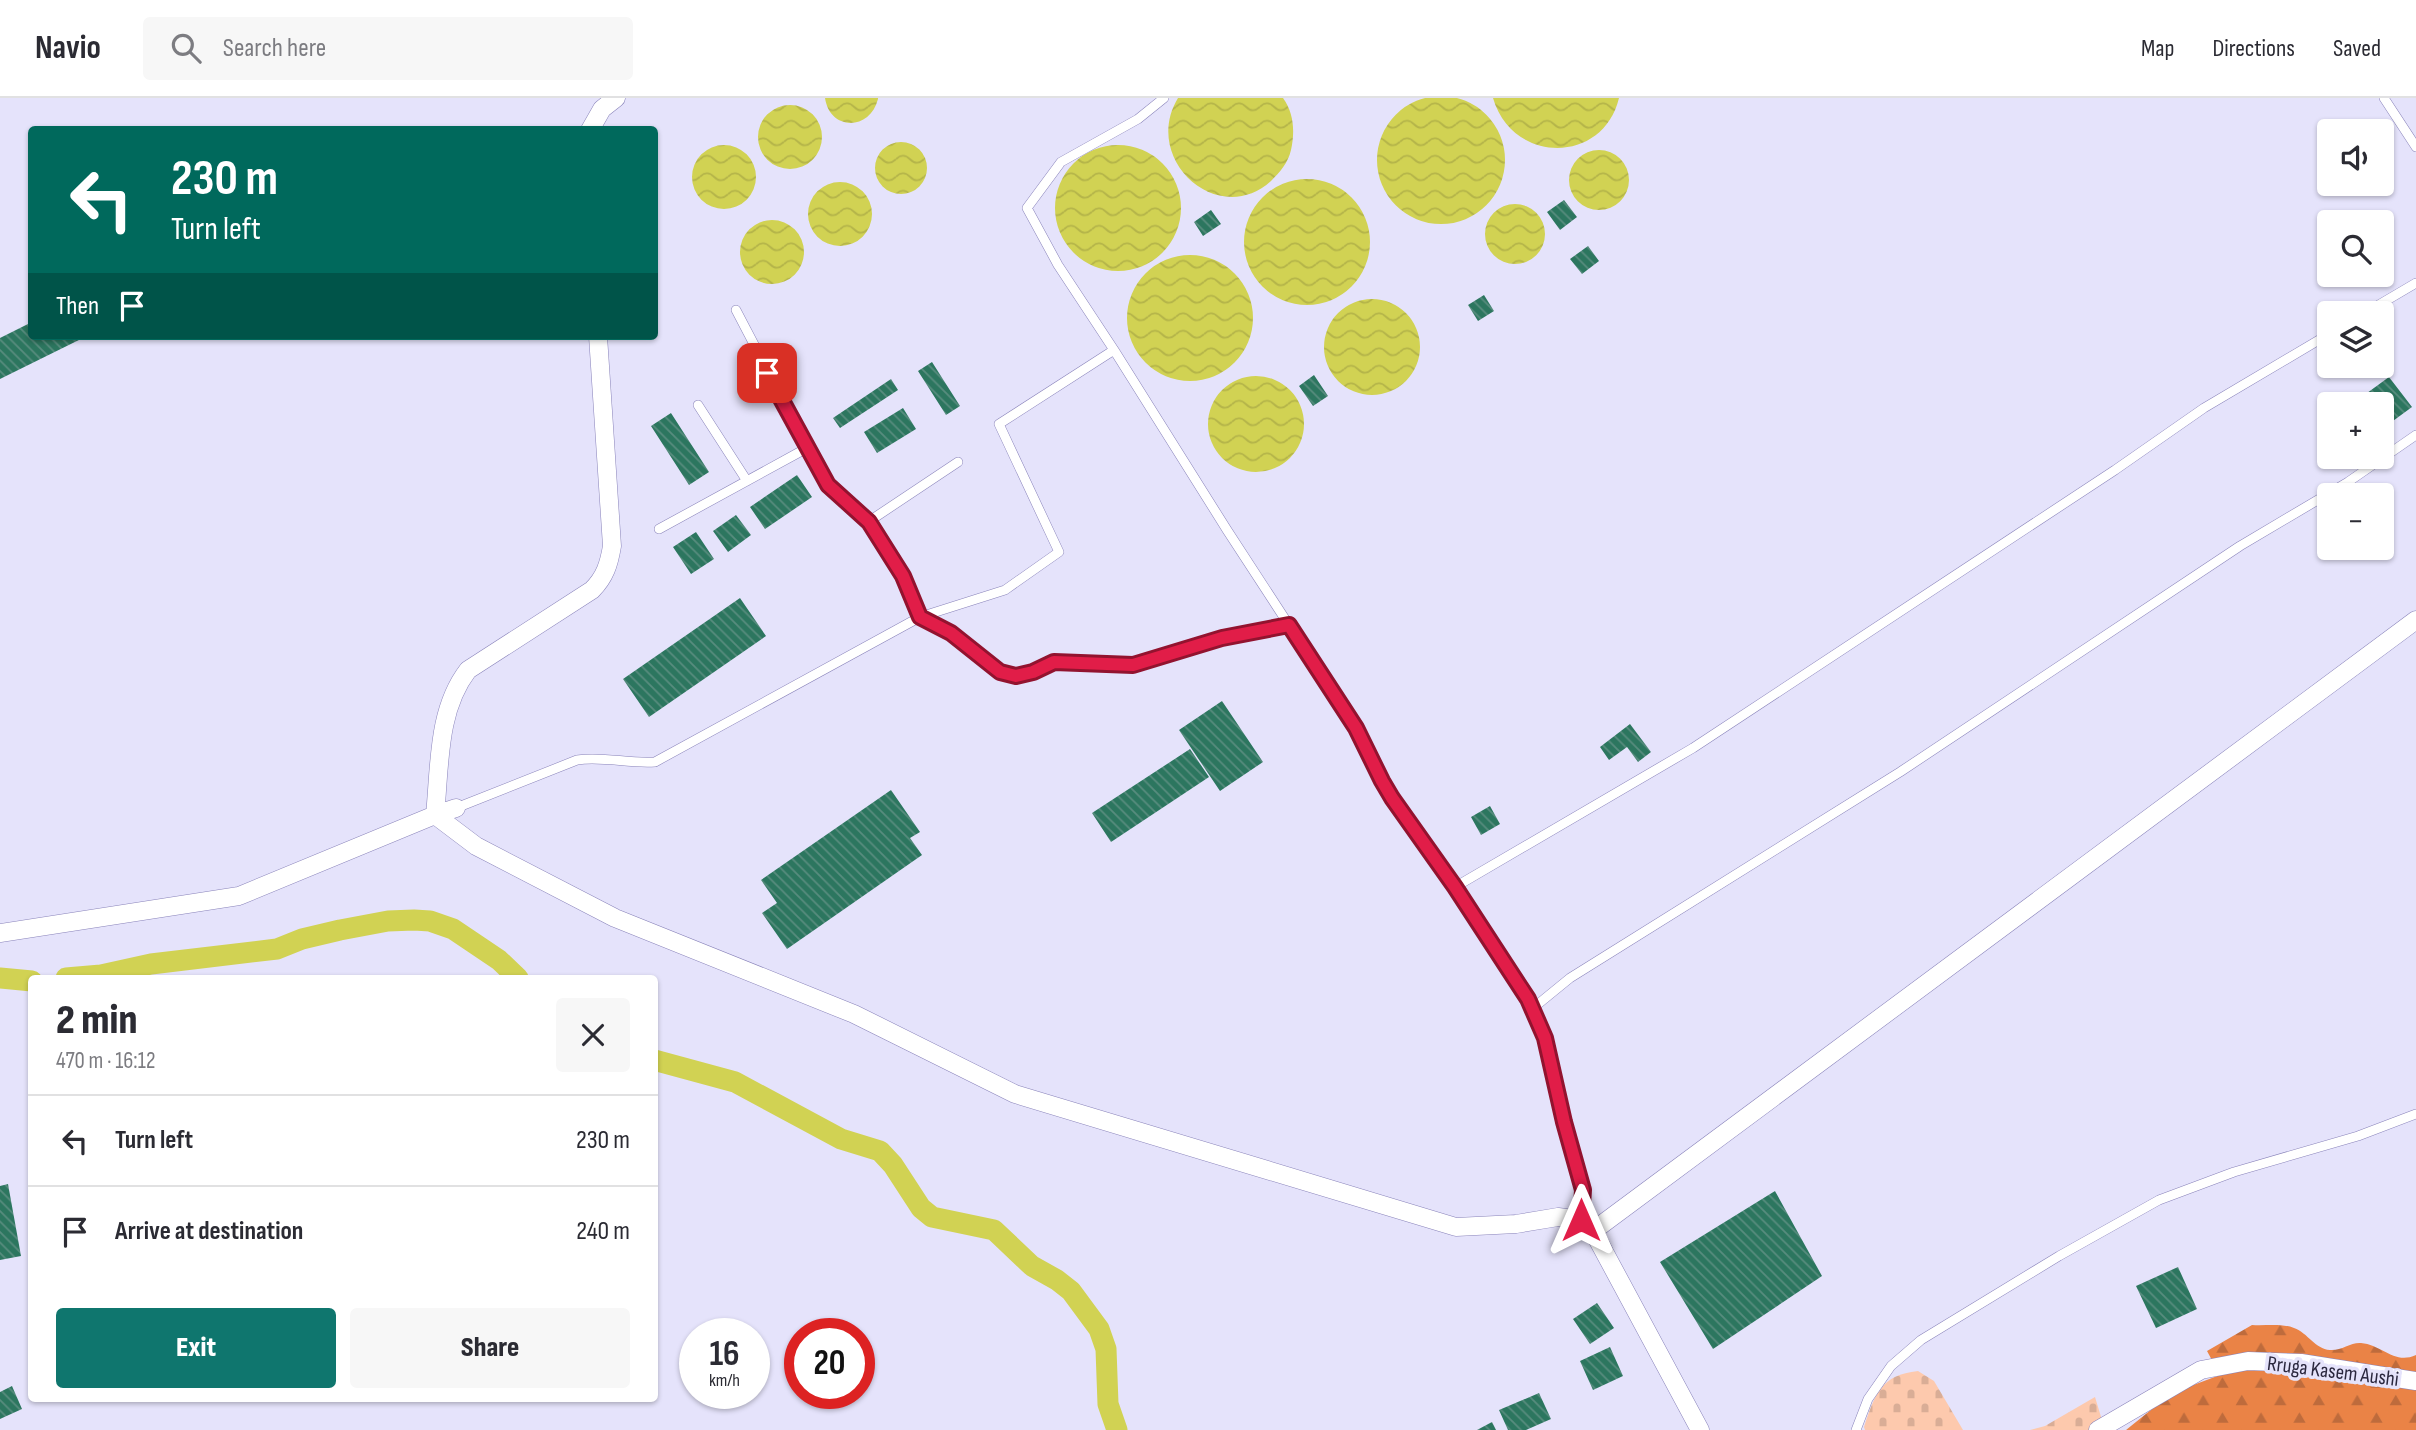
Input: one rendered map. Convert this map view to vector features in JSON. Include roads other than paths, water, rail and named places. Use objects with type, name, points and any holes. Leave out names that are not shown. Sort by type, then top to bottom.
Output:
[{"type":"street","points":[[592,126],[602,109],[616,98]]},
{"type":"street","points":[[435,815],[444,724],[456,685],[468,670],[592,590],[609,565],[612,546],[598,340]]},
{"type":"street","points":[[1587,1225],[2416,620]]},
{"type":"street","points":[[0,933],[239,896],[456,808]]},
{"type":"street","points":[[435,815],[476,846],[615,918],[854,1014],[1015,1094],[1456,1227],[1516,1224],[1558,1217],[1587,1225],[1700,1430]]},
{"type":"street","name":"Rruga Kasem Aushi","points":[[2098,1430],[2201,1370],[2248,1361],[2301,1363],[2416,1381]]},
{"type":"lane","points":[[1164,98],[1138,119],[1061,162],[1027,208],[1058,265],[1356,728],[1382,781],[1455,887],[1532,1009],[1545,1038],[1583,1190],[1587,1225]]},
{"type":"lane","points":[[2384,98],[2416,147]]},
{"type":"lane","points":[[2385,301],[2416,283]]},
{"type":"lane","points":[[736,310],[828,485],[869,522],[903,576],[920,617],[951,633],[1000,672],[1016,676],[1033,672],[1054,662],[1133,665],[1222,638],[1289,625]]},
{"type":"lane","points":[[1455,887],[1693,748],[2204,408],[2317,341]]},
{"type":"lane","points":[[456,808],[577,760],[594,757],[635,763],[655,762],[920,617],[1005,590],[1059,552],[999,424],[1114,350]]},
{"type":"lane","points":[[698,405],[747,481]]},
{"type":"lane","points":[[1532,1009],[1570,978],[1900,772],[2240,546],[2348,482],[2416,436]]},
{"type":"lane","points":[[659,529],[807,448]]},
{"type":"lane","points":[[869,522],[958,462]]},
{"type":"lane","points":[[1856,1430],[1868,1399],[1891,1367],[1911,1349],[1972,1308],[2059,1256],[2160,1200],[2234,1172],[2358,1136],[2416,1114]]},
{"type":"water","points":[[1441,96],[1465,101],[1486,115],[1500,136],[1505,160],[1500,184],[1486,205],[1465,219],[1441,224],[1417,219],[1396,205],[1382,184],[1377,160],[1382,136],[1396,115],[1417,101]]},
{"type":"water","points":[[825,98],[878,99],[867,117],[850,123],[834,117]]},
{"type":"water","points":[[1178,98],[1283,98],[1291,116],[1293,130],[1291,150],[1286,163],[1271,181],[1250,194],[1229,197],[1209,192],[1191,180],[1177,164],[1169,143],[1169,121]]},
{"type":"water","points":[[1493,98],[1619,98],[1610,120],[1595,136],[1577,145],[1557,148],[1537,145],[1518,135],[1503,120]]},
{"type":"water","points":[[790,105],[808,111],[816,119],[822,137],[816,155],[808,163],[790,169],[772,163],[764,155],[758,137],[764,119],[772,111]]},
{"type":"water","points":[[901,142],[920,149],[927,168],[920,187],[901,194],[882,187],[875,168],[882,149]]},
{"type":"water","points":[[724,145],[742,151],[750,159],[756,177],[750,195],[742,203],[724,209],[706,203],[698,195],[692,177],[698,159],[706,151]]},
{"type":"water","points":[[1118,145],[1142,150],[1162,164],[1176,184],[1181,208],[1176,232],[1162,252],[1142,266],[1118,271],[1094,266],[1074,252],[1060,232],[1055,208],[1060,184],[1074,164],[1094,150]]},
{"type":"water","points":[[1593,150],[1605,150],[1624,163],[1629,180],[1627,192],[1616,205],[1605,210],[1593,210],[1574,197],[1569,186],[1569,174],[1582,155]]},
{"type":"water","points":[[1307,179],[1331,184],[1351,198],[1365,218],[1370,242],[1365,266],[1351,286],[1331,300],[1307,305],[1283,300],[1263,286],[1249,266],[1244,242],[1249,218],[1263,198],[1283,184]]},
{"type":"water","points":[[840,182],[858,188],[866,196],[872,214],[866,232],[858,240],[840,246],[822,240],[814,232],[808,214],[814,196],[822,188]]},
{"type":"water","points":[[1509,204],[1521,204],[1540,217],[1545,234],[1543,246],[1532,259],[1521,264],[1509,264],[1490,251],[1485,240],[1485,228],[1498,209]]},
{"type":"water","points":[[772,220],[790,226],[798,234],[804,252],[798,270],[790,278],[772,284],[754,278],[746,270],[740,252],[746,234],[754,226]]},
{"type":"water","points":[[1190,255],[1214,260],[1234,274],[1248,294],[1253,318],[1248,342],[1234,362],[1214,376],[1190,381],[1166,376],[1146,362],[1132,342],[1127,318],[1132,294],[1146,274],[1166,260]]},
{"type":"water","points":[[1372,299],[1390,303],[1406,313],[1416,329],[1420,347],[1416,365],[1406,381],[1390,391],[1372,395],[1354,391],[1338,381],[1328,365],[1324,347],[1328,329],[1338,313],[1354,303]]},
{"type":"water","points":[[1256,376],[1274,380],[1290,390],[1300,406],[1304,424],[1300,442],[1290,458],[1274,468],[1256,472],[1238,468],[1222,458],[1212,442],[1208,424],[1212,406],[1222,390],[1238,380]]},
{"type":"waterway","points":[[101,975],[151,964],[277,949],[302,939],[340,930],[388,921],[414,920],[430,921],[453,929],[499,960],[515,975]]},
{"type":"waterway","points":[[0,978],[28,981]]},
{"type":"waterway","points":[[658,1061],[735,1082],[841,1139],[880,1151],[893,1165],[921,1208],[932,1217],[994,1230],[1032,1266],[1071,1291],[1099,1329],[1106,1349],[1108,1404],[1117,1430]]}]
